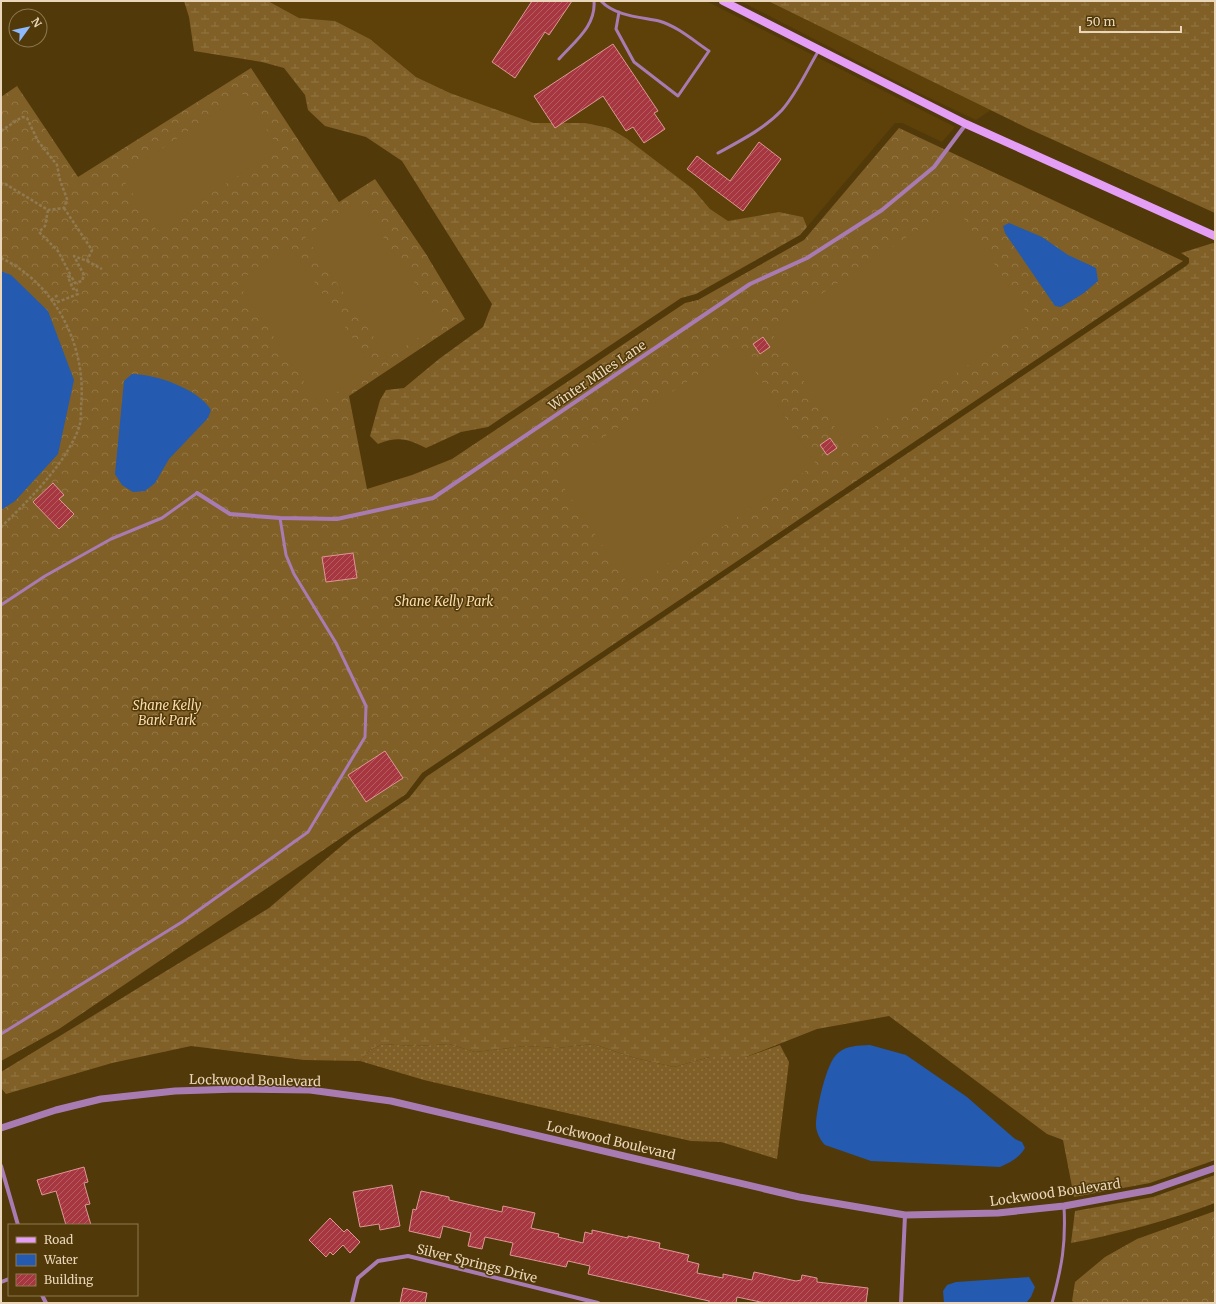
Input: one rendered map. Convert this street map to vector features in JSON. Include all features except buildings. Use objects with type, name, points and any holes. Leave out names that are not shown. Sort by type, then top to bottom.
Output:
[{"type":"main road","points":[[723,1],[966,124],[1215,236]]},
{"type":"street","name":"Winter Miles Lane","points":[[197,493],[230,514],[280,518],[337,519],[433,498],[750,284],[807,258],[882,210],[934,167],[966,124]]},
{"type":"street","name":"Lockwood Boulevard","points":[[1,1128],[56,1110],[101,1099],[175,1091],[238,1089],[310,1090],[391,1100],[799,1197],[906,1214],[998,1213],[1064,1206],[1151,1190],[1215,1168]]},
{"type":"street","points":[[1,1166],[18,1224]]},
{"type":"street","points":[[901,1303],[906,1214]]},
{"type":"street","name":"Silver Springs Drive","points":[[352,1303],[358,1278],[378,1261],[408,1256],[598,1303]]},
{"type":"lane","points":[[559,58],[590,24],[595,12],[594,1]]},
{"type":"lane","points":[[601,1],[619,12],[645,20],[660,22],[686,35],[709,51],[678,96],[634,62],[616,29],[619,12]]},
{"type":"lane","points":[[718,153],[761,129],[782,110],[795,93],[819,50]]},
{"type":"lane","points":[[1,605],[45,576],[111,539],[162,518],[197,493]]},
{"type":"lane","points":[[1,1034],[182,922],[308,832],[365,737],[366,706],[336,643],[294,574],[286,555],[280,518]]},
{"type":"lane","points":[[1052,1303],[1061,1269],[1065,1243],[1064,1206]]},
{"type":"path","points":[[1,131],[22,117],[27,118],[38,141],[57,165],[60,180],[68,198],[64,208]]},
{"type":"path","points":[[1,183],[7,185],[48,210],[64,208]]},
{"type":"path","points":[[64,208],[92,250],[87,261]]},
{"type":"path","points":[[48,210],[45,226],[39,232],[58,251],[75,283],[82,281],[84,275],[74,256],[102,269]]},
{"type":"path","points":[[1,258],[34,279],[55,304],[69,329],[77,352],[83,388],[80,424],[66,454],[44,483],[1,527]]},
{"type":"path","points":[[55,304],[78,294],[76,288],[73,289],[68,277],[72,276]]},
{"type":"path","points":[[51,300],[58,295]]},
{"type":"shaded area","points":[[268,1],[706,1],[955,127],[942,142],[902,123],[895,123],[807,227],[803,217],[779,212],[728,222],[710,209],[693,189],[626,138],[609,128],[534,123],[450,93],[416,77],[370,39],[335,21],[299,18]]},
{"type":"shaded area","points":[[740,1],[768,1],[991,110],[976,120],[919,93]]},
{"type":"green space","points":[[184,1],[268,1],[299,18],[335,21],[370,39],[416,77],[450,93],[534,123],[585,123],[609,128],[626,138],[693,189],[710,209],[728,221],[779,212],[803,217],[807,227],[800,235],[696,294],[681,298],[488,427],[461,432],[426,448],[413,442],[397,439],[378,444],[370,436],[380,400],[386,390],[404,388],[439,359],[483,327],[492,304],[402,161],[366,137],[325,126],[308,110],[305,95],[284,68],[262,62],[194,51],[189,17]]},
{"type":"green space","points":[[768,1],[1215,1],[1215,213],[1027,128]]},
{"type":"green space","name":"Shane Kelly Park","points":[[251,68],[339,202],[375,179],[426,254],[465,319],[349,396],[367,489],[412,475],[452,459],[685,303],[698,300],[804,240],[899,128],[1183,261],[422,773],[406,794],[59,1029],[1,1061],[1,97],[17,86],[78,177]]},
{"type":"green space","points":[[243,94],[279,148],[157,230],[121,176]]},
{"type":"green space","points":[[358,200],[441,322],[388,358],[305,236]]},
{"type":"green space","points":[[955,205],[1033,322],[847,445],[769,329]]},
{"type":"green space","points":[[1213,243],[1215,244],[1215,1160],[1150,1183],[1074,1197],[1063,1140],[1047,1134],[889,1016],[817,1029],[746,1057],[710,1057],[674,1067],[635,1058],[593,1044],[558,1048],[526,1046],[475,1052],[449,1044],[415,1046],[383,1044],[370,1050],[360,1061],[304,1060],[191,1046],[112,1063],[6,1094],[1,1088],[1,1072],[269,908],[353,836],[409,798],[426,777],[1186,266],[1189,263],[1189,258],[1181,253]]},
{"type":"green space","points":[[290,246],[373,368],[319,404],[237,282]]},
{"type":"green space","points":[[739,347],[816,464],[631,588],[553,471]]},
{"type":"green space","points":[[383,1044],[415,1046],[449,1044],[475,1052],[526,1046],[558,1048],[593,1044],[635,1058],[674,1067],[710,1057],[746,1057],[780,1045],[789,1062],[777,1159],[721,1142],[691,1141],[424,1080],[360,1061],[370,1050]]},
{"type":"green space","points":[[1215,1175],[1215,1203],[1144,1226],[1071,1243],[1075,1211],[1153,1197]]},
{"type":"green space","points":[[1215,1211],[1215,1303],[1075,1303],[1072,1301],[1075,1282],[1105,1257],[1137,1239]]},
{"type":"water","points":[[1009,223],[1042,237],[1068,255],[1096,268],[1098,281],[1084,293],[1061,307],[1055,306],[1005,233],[1003,226]]},
{"type":"water","points":[[1,271],[11,275],[48,311],[74,380],[58,454],[15,501],[1,510]]},
{"type":"water","points":[[132,374],[164,380],[187,389],[205,402],[211,410],[208,418],[169,459],[155,483],[145,491],[133,492],[122,485],[115,474],[124,381]]},
{"type":"water","points":[[870,1045],[906,1055],[967,1097],[1015,1139],[1022,1142],[1025,1148],[1023,1151],[1014,1159],[1000,1167],[871,1161],[825,1145],[821,1141],[816,1125],[822,1087],[830,1066],[834,1058],[841,1050],[853,1046]]},
{"type":"water","points":[[1029,1277],[1035,1287],[1031,1297],[1026,1303],[944,1303],[943,1291],[947,1285],[956,1282]]},
{"type":"park label","name":"Shane Kelly Bark Park","points":[[167,712]]}]
